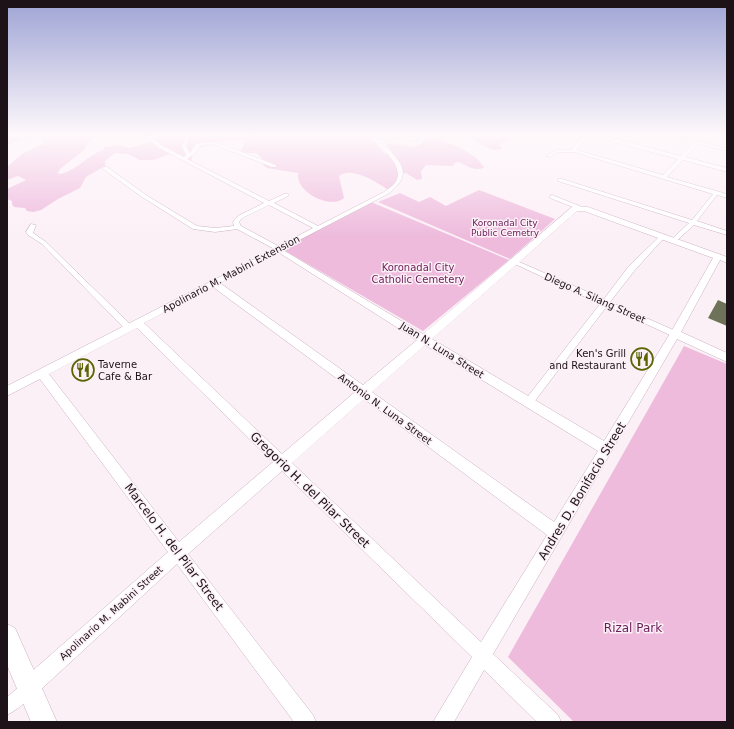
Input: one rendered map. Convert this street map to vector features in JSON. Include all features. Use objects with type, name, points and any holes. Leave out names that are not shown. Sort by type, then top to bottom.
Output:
[{"type":"highway","points":[[7,636],[44,722]]},
{"type":"street","points":[[105,168],[144,196],[195,228],[215,230],[238,227],[278,249]]},
{"type":"street","points":[[205,168],[317,228]]},
{"type":"street","name":"Apolinario M. Mabini Extension","points":[[7,391],[317,228],[391,191],[399,184],[402,176],[400,168]]},
{"type":"street","points":[[633,168],[727,196]]},
{"type":"street","points":[[664,177],[674,168]]},
{"type":"street","points":[[560,180],[727,233]]},
{"type":"street","points":[[673,241],[692,222],[716,193]]},
{"type":"street","points":[[238,227],[236,225],[237,219],[286,195]]},
{"type":"street","points":[[552,197],[723,259]]},
{"type":"street","name":"Apolinario M. Mabini Street","points":[[7,706],[178,553],[575,209],[580,208]]},
{"type":"street","points":[[33,225],[29,232],[30,234],[44,243],[133,325]]},
{"type":"street","points":[[528,403],[632,268],[662,237]]},
{"type":"street","name":"Juan N. Luna Street","points":[[278,249],[528,403],[607,449]]},
{"type":"street","name":"Andres D. Bonifacio Street","points":[[443,722],[675,334],[723,259]]},
{"type":"street","name":"Diego A. Silang Street","points":[[514,262],[675,334]]},
{"type":"street","name":"Antonio N. Luna Street","points":[[214,283],[557,533]]},
{"type":"street","name":"Gregorio H. del Pilar Street","points":[[133,325],[283,463],[551,722]]},
{"type":"street","points":[[675,334],[727,358]]},
{"type":"street","name":"Marcelo H. del Pilar Street","points":[[42,373],[306,722]]},
{"type":"green space","points":[[7,168],[61,168],[58,173],[59,174],[65,173],[74,168],[102,168],[86,177],[80,188],[58,199],[41,210],[33,212],[27,211],[25,208],[14,207],[12,201],[7,199],[7,189],[26,180],[18,176],[7,180]]},
{"type":"green space","points":[[267,168],[423,168],[421,171],[422,179],[417,180],[406,173],[399,174],[396,184],[392,189],[387,189],[363,176],[344,173],[339,176],[344,198],[338,201],[330,202],[315,197],[302,187],[298,173]]},
{"type":"green space","name":"Koronadal City Public Cemetry","points":[[479,190],[555,219],[510,259],[378,202],[400,193],[419,202],[430,197],[446,206]]},
{"type":"green space","name":"Koronadal City Catholic Cemetery","points":[[371,202],[509,260],[423,331],[282,249]]},
{"type":"green space","name":"Rizal Park","points":[[684,346],[727,364],[727,722],[574,722],[508,657]]},
{"type":"building","points":[[718,300],[727,304],[727,326],[708,318]]},
{"type":"place","name":"Ken's Grill and Restaurant","points":[[642,359]]},
{"type":"place","name":"Taverne Cafe & Bar","points":[[83,370]]}]
